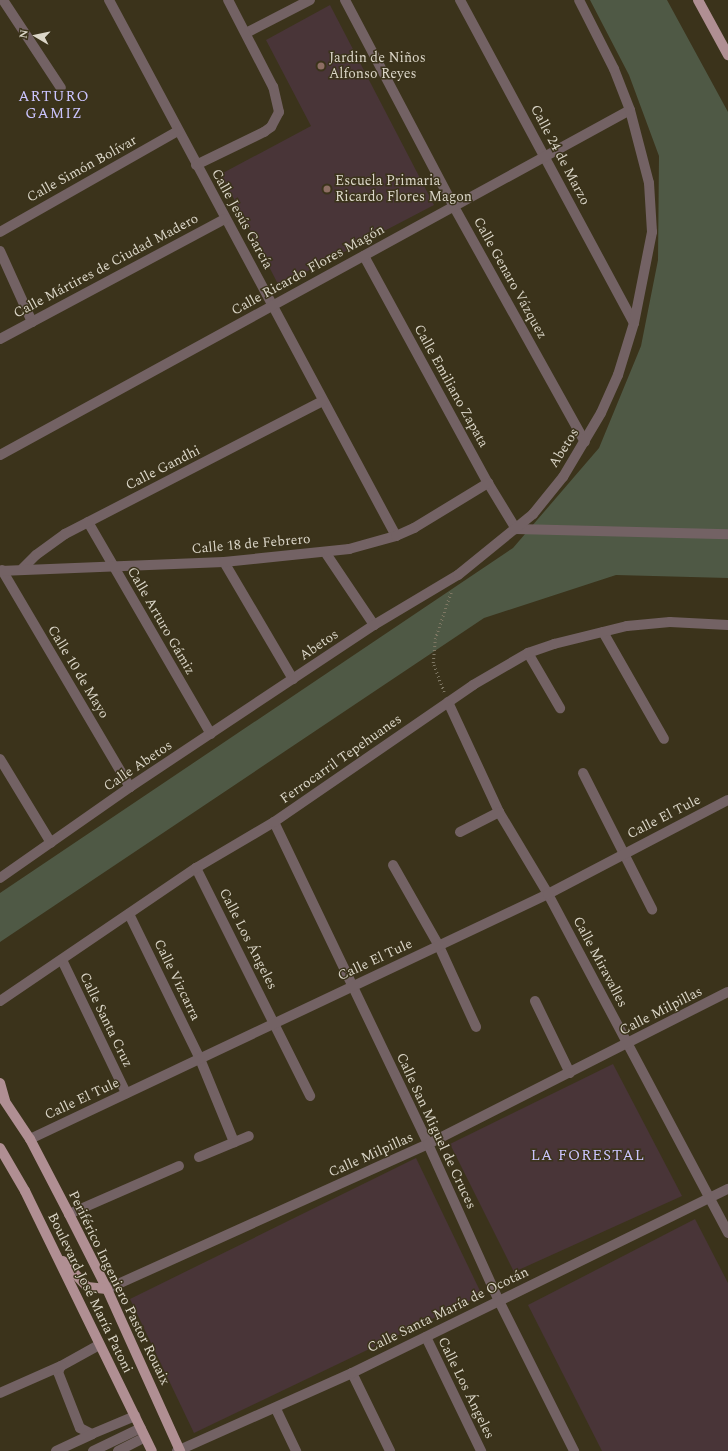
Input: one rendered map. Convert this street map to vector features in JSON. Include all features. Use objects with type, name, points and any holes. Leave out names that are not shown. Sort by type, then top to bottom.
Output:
[{"type":"main road","points":[[698,0],[728,55]]},
{"type":"main road","points":[[0,1083],[2,1097],[30,1139]]},
{"type":"main road","name":"Periférico Ingeniero Pastor Rouaix","points":[[30,1139],[107,1289],[179,1451]]},
{"type":"main road","name":"Boulevard José María Patoni","points":[[0,1148],[51,1246],[152,1451]]},
{"type":"main road","points":[[51,1246],[81,1283],[91,1288],[107,1289]]},
{"type":"street","points":[[3,0],[60,88]]},
{"type":"street","name":"Calle Jesús García","points":[[109,0],[396,536]]},
{"type":"street","points":[[196,165],[264,132],[271,127],[279,112],[277,97],[228,0]]},
{"type":"street","points":[[246,33],[310,0]]},
{"type":"street","name":"Calle Genaro Vázquez","points":[[345,0],[453,205],[585,442]]},
{"type":"street","name":"Calle 24 de Marzo","points":[[460,0],[634,323]]},
{"type":"street","name":"Abetos","points":[[294,679],[374,625],[458,575],[516,529],[548,498],[585,442],[610,394],[634,323],[652,232],[652,210],[645,163],[630,110],[614,69],[579,0]]},
{"type":"street","name":"Calle Ricardo Flores Magón","points":[[0,455],[274,306],[453,205],[630,110]]},
{"type":"street","name":"Calle Simón Bolívar","points":[[0,232],[178,131]]},
{"type":"street","name":"Calle Mártires de Ciudad Madero","points":[[0,339],[225,219]]},
{"type":"street","points":[[0,251],[32,322]]},
{"type":"street","name":"Calle Emiliano Zapata","points":[[364,256],[488,483],[516,529]]},
{"type":"street","name":"Calle Gandhi","points":[[23,568],[51,542],[323,401]]},
{"type":"street","name":"Calle 18 de Febrero","points":[[1,571],[23,568],[113,568],[224,562],[349,549],[396,536],[488,483]]},
{"type":"street","name":"Calle Arturo Gámiz","points":[[88,522],[113,568],[211,734]]},
{"type":"street","points":[[516,529],[728,534]]},
{"type":"street","points":[[325,552],[374,625]]},
{"type":"street","points":[[224,562],[294,679]]},
{"type":"street","name":"Calle 10 de Mayo","points":[[1,571],[130,788]]},
{"type":"street","name":"Ferrocarril Tepehuanes","points":[[0,1001],[196,868],[274,822],[448,702],[528,653],[554,644],[627,626],[670,622],[728,625]]},
{"type":"street","points":[[603,632],[664,739]]},
{"type":"street","points":[[528,653],[560,708]]},
{"type":"street","name":"Calle Abetos","points":[[0,878],[130,788],[294,679]]},
{"type":"street","name":"Calle Miravalles","points":[[448,702],[499,812],[548,894],[728,1233]]},
{"type":"street","points":[[0,759],[51,843]]},
{"type":"street","points":[[583,773],[652,909]]},
{"type":"street","name":"Calle El Tule","points":[[30,1139],[200,1060],[274,1022],[352,985],[439,946],[548,894],[728,800]]},
{"type":"street","points":[[460,832],[499,812]]},
{"type":"street","name":"Calle San Miguel de Cruces","points":[[274,822],[428,1144],[499,1301],[574,1451]]},
{"type":"street","points":[[393,865],[439,946],[476,1027]]},
{"type":"street","name":"Calle Los Ángeles","points":[[196,868],[310,1096]]},
{"type":"street","name":"Calle Vizcarra","points":[[129,914],[200,1060],[234,1142]]},
{"type":"street","name":"Calle Santa Cruz","points":[[62,960],[126,1094]]},
{"type":"street","name":"Calle Milpillas","points":[[107,1289],[428,1144],[728,992]]},
{"type":"street","points":[[535,1002],[570,1073]]},
{"type":"street","points":[[199,1157],[249,1136]]},
{"type":"street","points":[[69,1214],[179,1166]]},
{"type":"street","name":"Calle Santa María de Ocotán","points":[[179,1451],[276,1409],[352,1373],[728,1188]]},
{"type":"street","name":"Calle Los Ángeles","points":[[426,1337],[481,1451]]},
{"type":"street","points":[[0,1393],[61,1366],[99,1345]]},
{"type":"street","points":[[61,1366],[58,1372],[60,1379],[80,1428],[92,1434]]},
{"type":"street","points":[[352,1373],[390,1451]]},
{"type":"street","points":[[276,1409],[296,1451]]},
{"type":"street","points":[[56,1451],[135,1416]]},
{"type":"street","points":[[93,1451],[143,1433]]},
{"type":"street","points":[[118,1451],[143,1433]]},
{"type":"path","points":[[448,702],[433,663],[435,639],[458,575]]},
{"type":"shaded area","name":"Escuela Primaria Ricardo Flores Magon","points":[[330,5],[434,205],[279,286],[221,174],[311,126],[266,40]]},
{"type":"shaded area","points":[[613,1064],[682,1196],[514,1272],[450,1144]]},
{"type":"shaded area","points":[[416,1158],[482,1295],[194,1433],[130,1299]]},
{"type":"shaded area","points":[[695,1219],[728,1283],[728,1451],[602,1451],[528,1305]]},
{"type":"green space","points":[[590,0],[667,0],[728,112],[728,578],[616,575],[484,618],[0,942],[0,893],[513,548],[599,448],[641,346],[658,260],[659,156],[629,75]]},
{"type":"place","name":"Jardin de Niños Alfonso Reyes","points":[[321,66]]},
{"type":"place","name":"Escuela Primaria Ricardo Flores Magon","points":[[327,189]]},
{"type":"district","name":"ARTURO GAMIZ","points":[[54,104]]},
{"type":"district","name":"LA FORESTAL","points":[[588,1156]]}]
